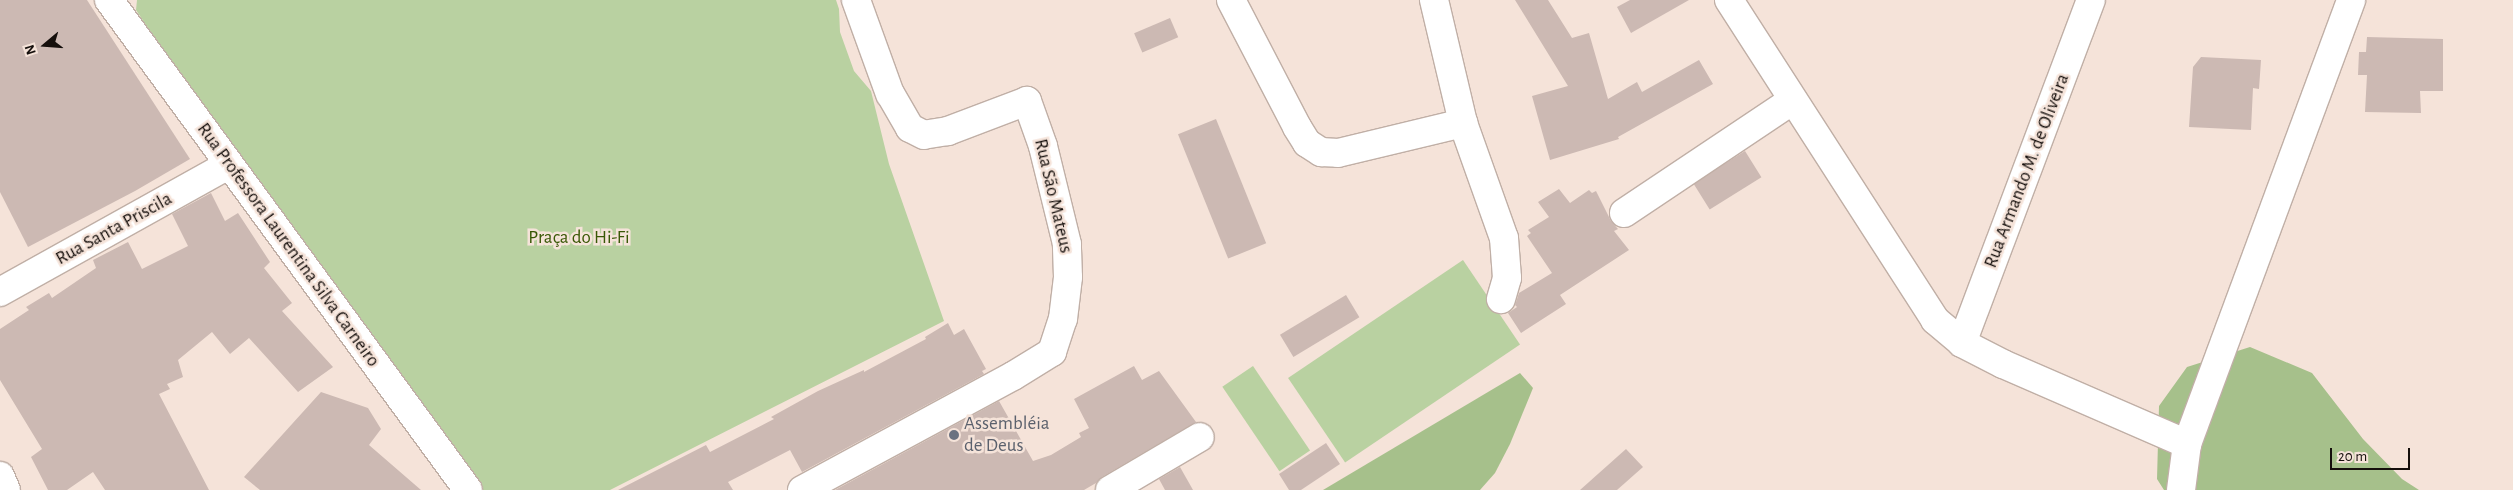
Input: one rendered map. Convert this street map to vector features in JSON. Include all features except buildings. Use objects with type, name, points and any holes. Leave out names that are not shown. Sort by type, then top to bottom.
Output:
[{"type":"street","name":"Rua Professora Laurentina Silva Carneiro","points":[[109,0],[228,165],[468,490]]},
{"type":"street","points":[[132,33],[133,0]]},
{"type":"street","name":"Rua São Mateus","points":[[802,490],[1052,352],[1063,319],[1068,277],[1068,244],[1043,146],[1028,101],[948,131],[924,136],[910,128],[890,94],[856,0]]},
{"type":"street","points":[[1231,0],[1297,127],[1307,143],[1321,152],[1338,152],[1463,123]]},
{"type":"street","points":[[1434,0],[1463,123],[1504,238],[1507,278],[1501,299]]},
{"type":"street","points":[[1729,0],[1934,320],[1962,343],[2003,364],[2187,444]]},
{"type":"street","name":"Rua Armando M. de Oliveira","points":[[1962,343],[2091,0]]},
{"type":"street","points":[[2181,490],[2187,444],[2352,0]]},
{"type":"street","points":[[1624,213],[1793,100]]},
{"type":"street","name":"Rua Santa Priscila","points":[[0,292],[228,165]]},
{"type":"street","points":[[1110,490],[1200,437]]},
{"type":"street","points":[[0,476],[6,490]]},
{"type":"green space","name":"Praça do Hi-Fi","points":[[137,0],[836,0],[839,9],[840,32],[854,71],[871,91],[889,164],[944,321],[610,490],[477,490],[278,224],[136,10]]},
{"type":"green space","points":[[1463,260],[1520,345],[1345,463],[1288,378]]},
{"type":"green space","points":[[2250,347],[2312,373],[2363,439],[2402,479],[2419,490],[2164,490],[2157,479],[2159,406],[2187,367]]},
{"type":"green space","points":[[1253,366],[1310,451],[1279,471],[1222,387]]},
{"type":"green space","points":[[1520,373],[1533,388],[1510,444],[1495,473],[1480,490],[1323,490]]},
{"type":"place","name":"Assembléia de Deus","points":[[954,435]]}]
